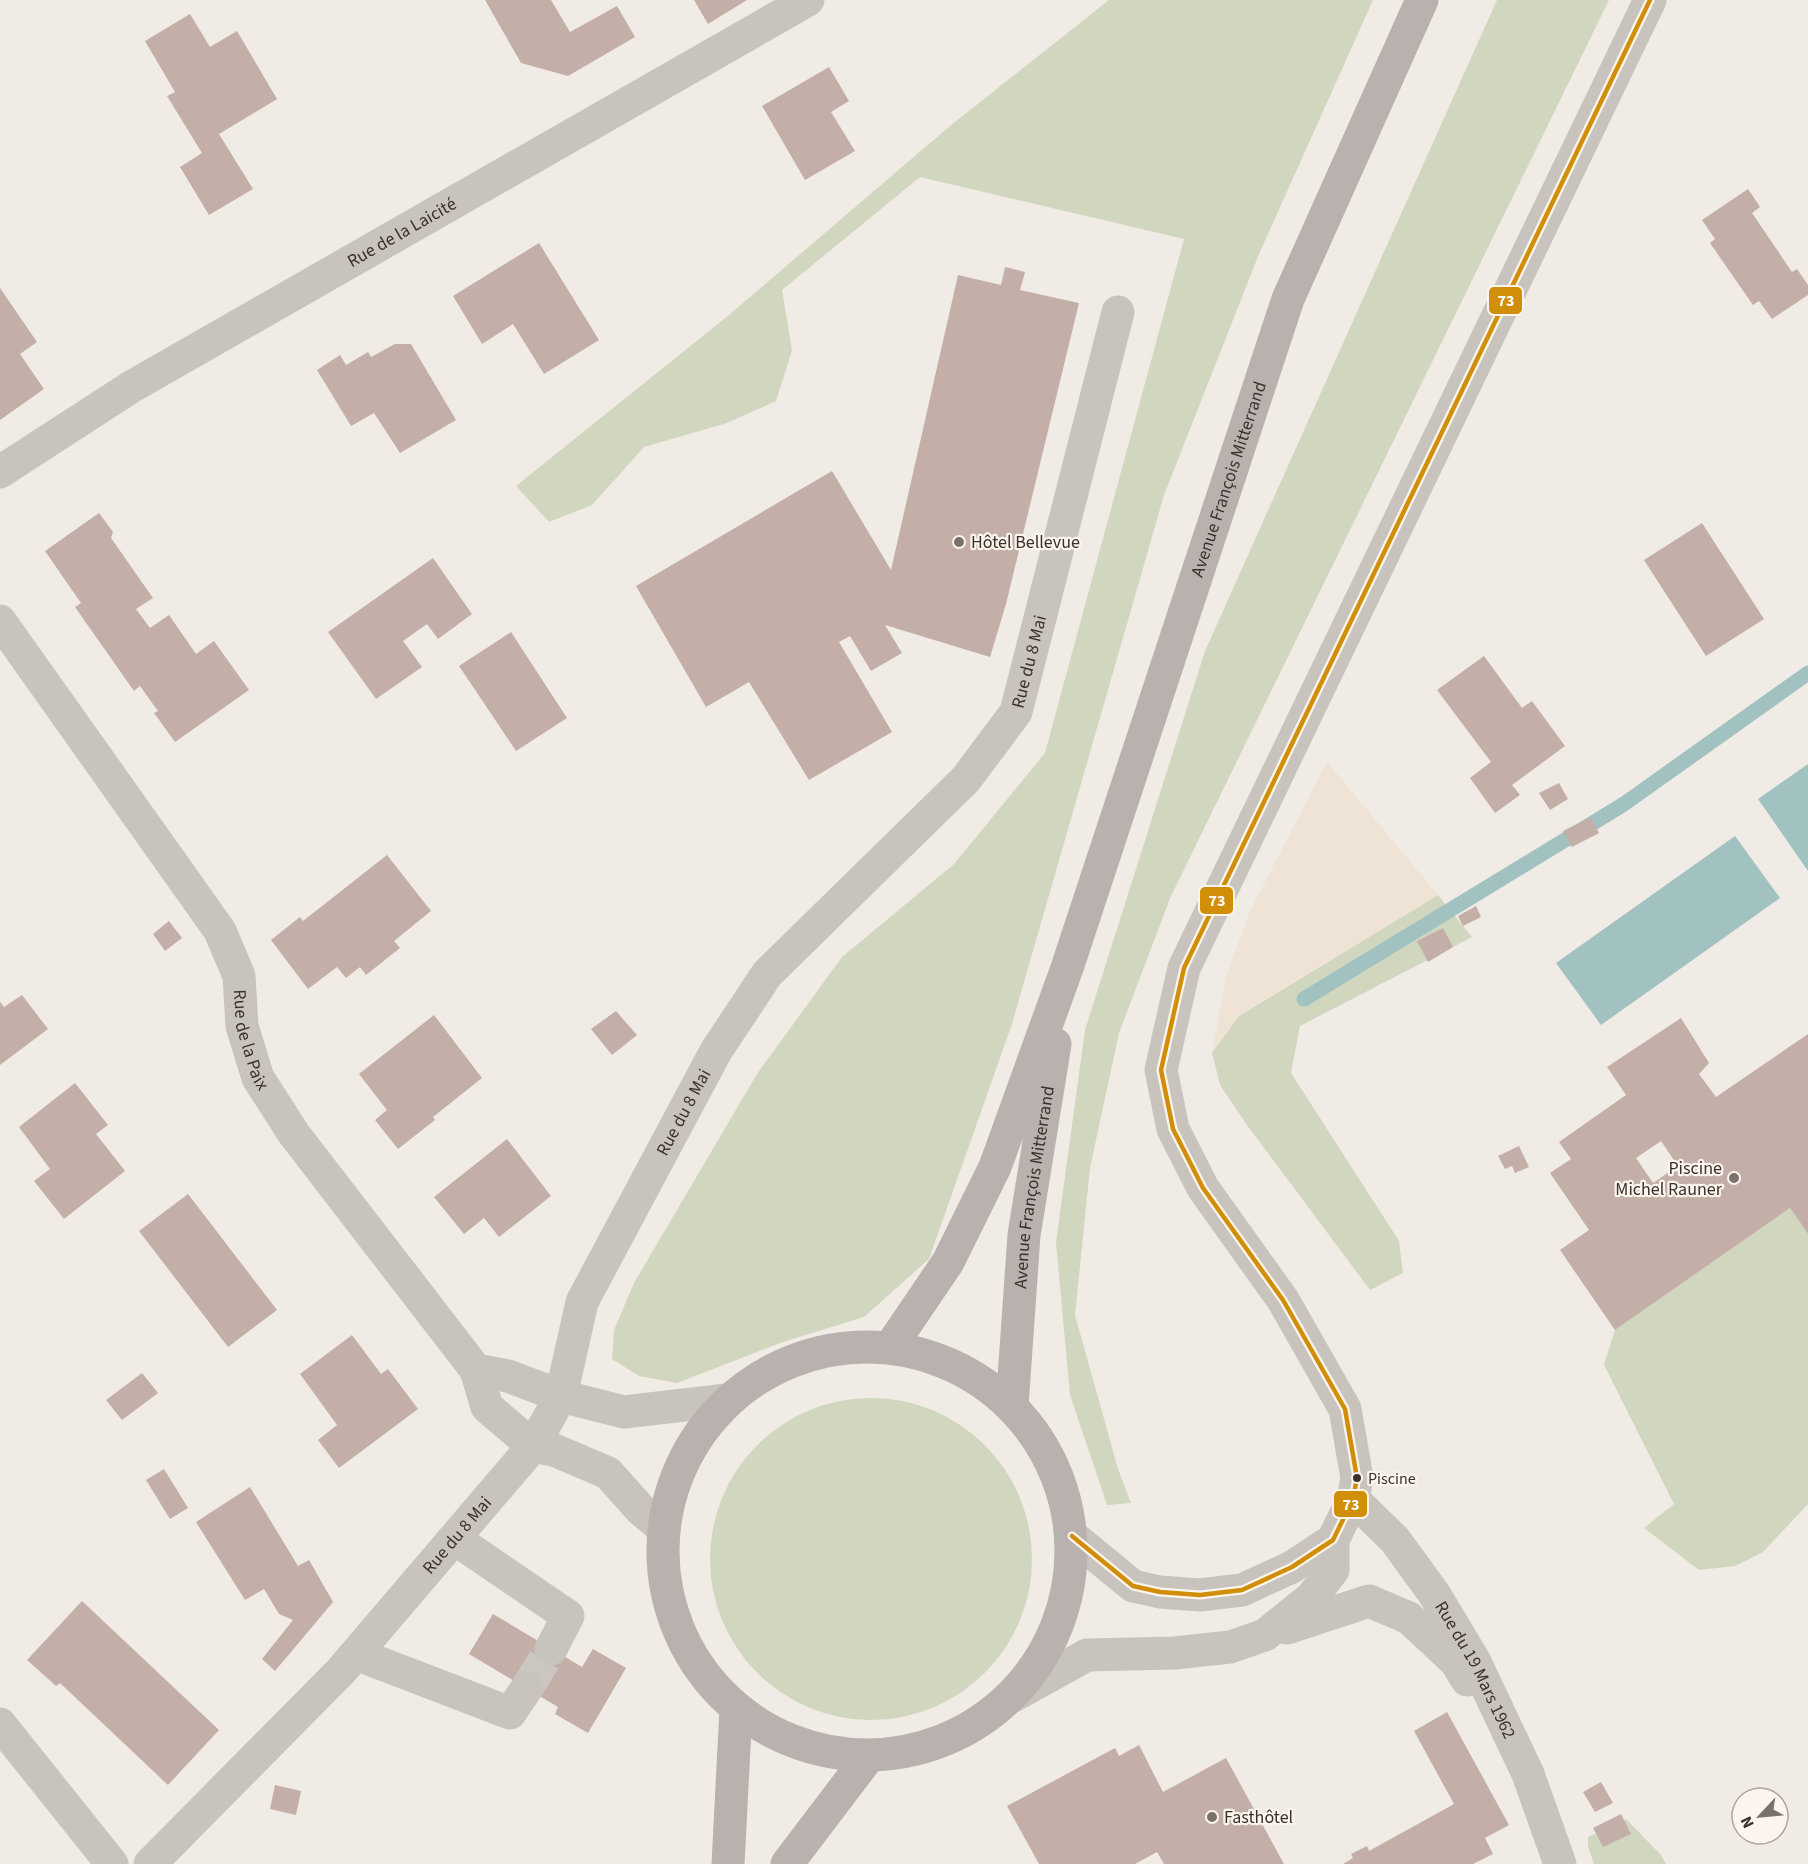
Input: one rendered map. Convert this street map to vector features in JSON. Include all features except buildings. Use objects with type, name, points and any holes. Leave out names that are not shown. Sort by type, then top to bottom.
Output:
[{"type":"main road","name":"Avenue François Mitterrand","points":[[891,1346],[948,1262],[995,1167],[1067,968],[1288,298],[1422,0]]},
{"type":"main road","name":"Avenue François Mitterrand","points":[[1012,1406],[1024,1235],[1067,968]]},
{"type":"main road","points":[[891,1346],[957,1366],[1012,1406],[1042,1444],[1062,1488],[1072,1536],[1068,1594],[1047,1649],[1013,1696],[971,1728],[922,1749],[869,1756],[821,1751],[776,1735],[736,1709],[692,1658],[667,1595],[663,1528],[674,1480],[696,1437],[727,1400],[776,1366],[832,1348],[891,1346]]},
{"type":"main road","points":[[728,1864],[736,1709]]},
{"type":"main road","points":[[787,1864],[869,1756]]},
{"type":"street","name":"Rue de la Laicité","points":[[0,471],[130,387],[808,0]]},
{"type":"street","points":[[1013,1696],[1088,1655],[1175,1653],[1230,1647],[1265,1635],[1312,1597],[1332,1570],[1333,1539],[1353,1499],[1357,1478],[1345,1409],[1283,1300],[1203,1188],[1173,1130],[1161,1070],[1184,968],[1650,0]]},
{"type":"street","name":"Rue du 8 Mai","points":[[150,1864],[356,1654],[533,1446],[561,1396],[582,1302],[716,1051],[767,974],[966,779],[1016,712],[1118,312]]},
{"type":"street","name":"Rue de la Paix","points":[[0,621],[220,931],[239,976],[242,1026],[258,1078],[294,1134],[476,1370]]},
{"type":"street","points":[[663,1528],[641,1510],[608,1473],[554,1450],[533,1446],[487,1407],[476,1370],[508,1376],[561,1396],[624,1412],[727,1400]]},
{"type":"street","name":"Rue du 19 Mars 1962","points":[[1353,1499],[1395,1540],[1435,1595],[1475,1662],[1528,1774],[1560,1864]]},
{"type":"street","points":[[1072,1536],[1133,1586],[1160,1592],[1200,1595],[1242,1590],[1292,1567],[1333,1539]]},
{"type":"street","points":[[455,1539],[568,1616],[551,1649]]},
{"type":"street","points":[[1259,1637],[1369,1601],[1409,1618],[1456,1662],[1528,1774]]},
{"type":"street","points":[[356,1654],[510,1713],[526,1688]]},
{"type":"street","points":[[0,1724],[112,1864]]},
{"type":"green space","points":[[1109,0],[1373,0],[1259,254],[1164,495],[1012,1024],[929,1259],[864,1317],[780,1343],[677,1383],[639,1376],[612,1359],[614,1330],[634,1283],[757,1074],[842,957],[954,864],[1045,753],[1184,239],[920,177],[782,290],[792,350],[776,401],[727,423],[644,447],[592,505],[549,522],[516,486],[729,315],[950,126]]},
{"type":"green space","points":[[1497,0],[1609,0],[1171,896],[1119,1033],[1090,1168],[1075,1315],[1118,1469],[1131,1503],[1107,1505],[1070,1395],[1056,1242],[1085,1030],[1205,651]]},
{"type":"green space","points":[[1438,895],[1472,937],[1300,1026],[1291,1073],[1399,1241],[1403,1273],[1370,1290],[1247,1125],[1220,1085],[1212,1053],[1239,1016]]},
{"type":"green space","points":[[1790,1208],[1808,1234],[1808,1504],[1763,1552],[1735,1566],[1699,1570],[1644,1528],[1674,1504],[1604,1365],[1615,1330]]},
{"type":"green space","points":[[871,1398],[902,1401],[933,1410],[961,1425],[985,1445],[1005,1469],[1020,1497],[1029,1528],[1032,1559],[1029,1590],[1020,1621],[1005,1649],[985,1673],[961,1693],[933,1708],[902,1717],[871,1720],[840,1717],[809,1708],[781,1693],[757,1673],[737,1649],[722,1621],[713,1590],[710,1559],[713,1528],[722,1497],[737,1469],[757,1445],[781,1425],[809,1410],[840,1401]]},
{"type":"green space","points":[[1626,1819],[1661,1855],[1666,1864],[1594,1864],[1588,1847],[1588,1837]]},
{"type":"shaded area","points":[[1327,762],[1438,895],[1239,1016],[1212,1053],[1226,977],[1249,913]]},
{"type":"water","points":[[1808,764],[1808,871],[1758,799]]},
{"type":"water","points":[[1735,836],[1780,898],[1601,1025],[1556,963]]},
{"type":"waterway","points":[[1304,999],[1624,804],[1808,673]]},
{"type":"tunnel","points":[[527,1688],[551,1649]]},
{"type":"transit line","name":"73","points":[[1072,1536],[1133,1586],[1160,1592],[1200,1595],[1242,1590],[1292,1567],[1333,1540],[1353,1499],[1357,1478],[1345,1409],[1283,1300],[1203,1188],[1173,1129],[1161,1070],[1184,968],[1650,0]]},
{"type":"place","name":"Hôtel Bellevue","points":[[959,542]]},
{"type":"place","name":"Piscine Michel Rauner","points":[[1734,1178]]},
{"type":"place","name":"Piscine","points":[[1357,1478]]},
{"type":"place","name":"Fasthôtel","points":[[1212,1817]]}]
